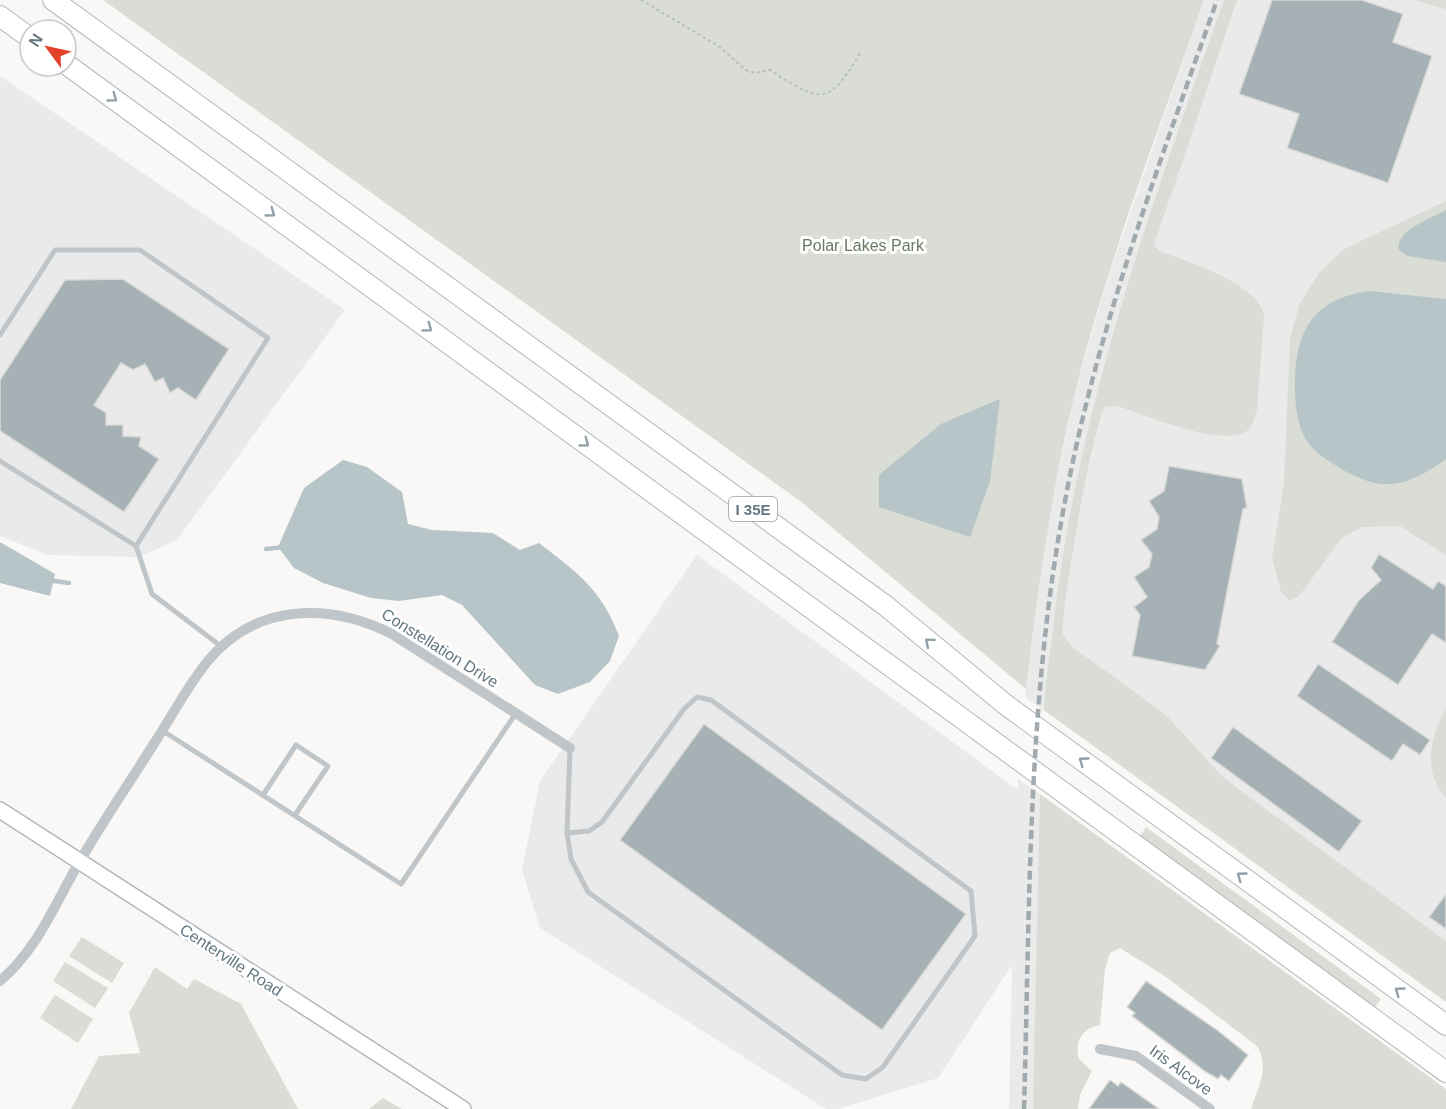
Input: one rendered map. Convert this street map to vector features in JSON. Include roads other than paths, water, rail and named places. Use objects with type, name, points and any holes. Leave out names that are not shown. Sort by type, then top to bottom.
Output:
[{"type":"highway","name":"I 35E","points":[[54,0],[886,606],[1006,705],[1446,1025]]},
{"type":"highway","points":[[0,16],[18,29]]},
{"type":"highway","name":"I 35E","points":[[78,73],[1446,1072]]},
{"type":"main road","name":"Centerville Road","points":[[0,810],[463,1109]]},
{"type":"street","name":"Constellation Drive","points":[[0,981],[34,945],[80,861],[197,677],[222,647],[242,632],[280,616],[325,612],[346,615],[392,634],[570,748]]},
{"type":"street","name":"Iris Alcove","points":[[1100,1049],[1136,1056],[1209,1109]]},
{"type":"lane","points":[[0,335],[55,250],[140,250],[268,338],[136,546]]},
{"type":"lane","points":[[0,461],[136,546],[152,594],[222,647]]},
{"type":"lane","points":[[567,833],[588,831],[602,822],[684,709],[698,697],[711,700],[971,891],[975,936],[883,1067],[866,1079],[842,1074],[588,892],[571,859],[567,833],[570,748]]},
{"type":"lane","points":[[163,731],[401,884],[516,714]]},
{"type":"lane","points":[[263,795],[296,745],[328,766],[295,815]]},
{"type":"waterway","points":[[266,549],[284,547]]},
{"type":"waterway","points":[[48,580],[69,583]]},
{"type":"railway","points":[[1024,1109],[1032,804],[1037,728],[1043,652],[1065,501],[1078,437],[1112,310],[1131,248],[1217,0]]},
{"type":"park label","name":"Polar Lakes Park","points":[[863,245]]}]
